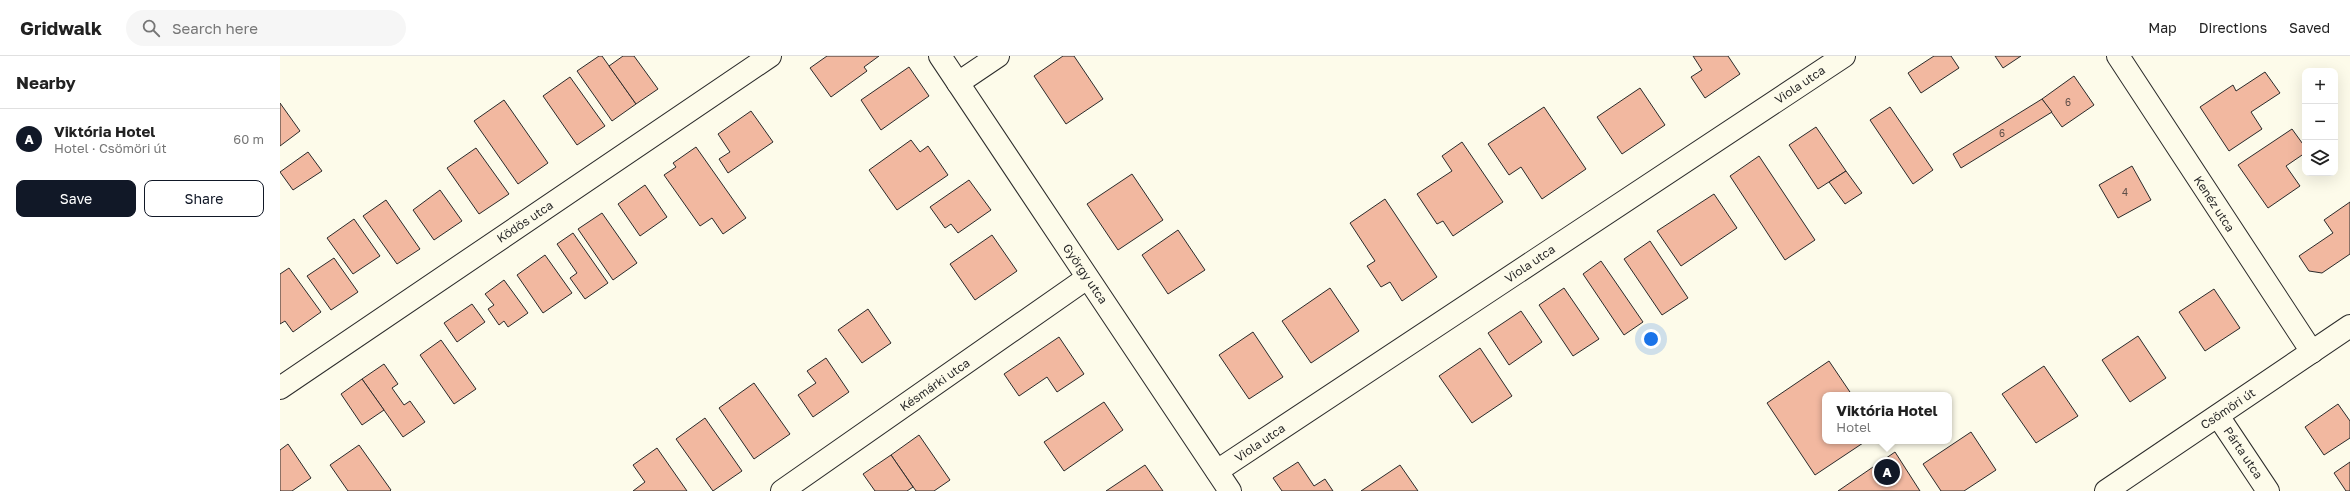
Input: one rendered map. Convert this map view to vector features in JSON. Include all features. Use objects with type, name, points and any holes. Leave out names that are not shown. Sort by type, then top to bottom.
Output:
[{"type":"street","name":"Ködös utca","points":[[280,388],[770,56]]},
{"type":"street","name":"György utca","points":[[940,56],[1230,491]]},
{"type":"street","points":[[958,84],[998,56]]},
{"type":"street","name":"Viola utca","points":[[1217,471],[1844,56]]},
{"type":"street","name":"Kenéz utca","points":[[2118,56],[2312,352]]},
{"type":"street","name":"Késmárki utca","points":[[789,489],[1087,278]]},
{"type":"street","name":"Csömöri út","points":[[2106,491],[2350,326]]},
{"type":"street","name":"Párta utca","points":[[2218,416],[2268,491]]},
{"type":"building","points":[[599,56],[602,56],[636,104],[612,121],[577,71]]},
{"type":"building","points":[[623,56],[634,56],[658,89],[636,104],[609,66]]},
{"type":"building","points":[[827,56],[879,56],[864,67],[867,71],[831,97],[810,68]]},
{"type":"building","points":[[1063,56],[1074,56],[1103,99],[1066,124],[1034,76]]},
{"type":"building","points":[[1693,56],[1728,56],[1740,74],[1705,98],[1691,77],[1702,70]]},
{"type":"building","points":[[1934,56],[1951,56],[1959,68],[1921,93],[1908,73]]},
{"type":"building","points":[[1995,56],[2021,56],[2003,68]]},
{"type":"building","points":[[909,67],[929,96],[881,130],[861,100]]},
{"type":"building","points":[[2265,72],[2280,93],[2251,112],[2262,129],[2229,151],[2200,107],[2233,85],[2236,91]]},
{"type":"building","points":[[2074,76],[2094,105],[2062,127],[2042,99]]},
{"type":"building","points":[[570,77],[605,126],[577,145],[543,96]]},
{"type":"building","points":[[1640,88],[1665,125],[1622,154],[1597,117]]},
{"type":"building","points":[[2042,99],[2052,112],[1961,168],[1953,154]]},
{"type":"building","points":[[504,100],[548,163],[518,184],[474,121]]},
{"type":"building","points":[[280,103],[300,131],[280,146]]},
{"type":"building","points":[[1544,107],[1586,169],[1542,199],[1521,167],[1509,175],[1488,144]]},
{"type":"building","points":[[1890,107],[1933,170],[1913,184],[1870,120]]},
{"type":"building","points":[[751,111],[773,142],[728,173],[719,159],[730,152],[718,134]]},
{"type":"building","points":[[1816,127],[1846,171],[1818,189],[1789,145]]},
{"type":"building","points":[[2292,129],[2302,143],[2302,155],[2286,166],[2300,186],[2268,208],[2238,165]]},
{"type":"building","points":[[911,140],[920,152],[928,146],[948,175],[897,210],[869,170]]},
{"type":"building","points":[[1462,142],[1503,202],[1453,236],[1443,221],[1437,224],[1417,194],[1452,171],[1442,156]]},
{"type":"building","points":[[696,147],[746,218],[723,234],[712,218],[700,226],[664,175],[676,167],[673,163]]},
{"type":"building","points":[[476,148],[509,194],[479,214],[447,168]]},
{"type":"building","points":[[308,152],[322,171],[293,190],[280,172]]},
{"type":"building","points":[[1759,156],[1815,240],[1785,260],[1730,176]]},
{"type":"building","points":[[2132,166],[2151,200],[2118,218],[2099,185]]},
{"type":"building","points":[[1846,171],[1862,193],[1845,204],[1829,182]]},
{"type":"building","points":[[1132,174],[1163,220],[1118,250],[1087,204]]},
{"type":"building","points":[[969,180],[991,210],[958,233],[951,224],[945,228],[930,207]]},
{"type":"building","points":[[645,185],[667,217],[640,236],[618,204]]},
{"type":"building","points":[[440,190],[462,221],[434,240],[413,210]]},
{"type":"building","points":[[1714,194],[1737,228],[1681,266],[1657,231]]},
{"type":"building","points":[[1385,199],[1437,277],[1402,301],[1390,282],[1381,287],[1367,266],[1375,261],[1350,223]]},
{"type":"building","points":[[386,200],[420,249],[397,264],[363,216]]},
{"type":"building","points":[[2350,202],[2350,254],[2322,273],[2309,271],[2299,256],[2333,233],[2324,220]]},
{"type":"building","points":[[602,213],[637,263],[613,280],[578,229]]},
{"type":"building","points":[[354,219],[380,256],[353,274],[327,238]]},
{"type":"building","points":[[1178,230],[1205,270],[1168,294],[1142,255]]},
{"type":"building","points":[[573,233],[608,283],[585,299],[570,278],[577,273],[557,244]]},
{"type":"building","points":[[992,235],[1017,271],[975,300],[950,264]]},
{"type":"building","points":[[1650,241],[1688,298],[1662,315],[1624,259]]},
{"type":"building","points":[[545,255],[572,293],[543,313],[517,275]]},
{"type":"building","points":[[334,258],[358,292],[331,310],[307,276]]},
{"type":"building","points":[[1601,261],[1643,322],[1624,335],[1583,274]]},
{"type":"building","points":[[289,268],[321,312],[293,332],[285,321],[280,324],[280,274]]},
{"type":"building","points":[[504,280],[528,313],[508,327],[504,321],[499,325],[488,309],[494,305],[485,294]]},
{"type":"building","points":[[1330,288],[1359,331],[1311,363],[1282,321]]},
{"type":"building","points":[[1564,288],[1599,339],[1573,356],[1539,305]]},
{"type":"building","points":[[2214,289],[2240,328],[2205,351],[2179,312]]},
{"type":"building","points":[[472,304],[485,322],[457,342],[444,323]]},
{"type":"building","points":[[868,309],[891,343],[862,363],[838,330]]},
{"type":"building","points":[[1521,311],[1542,342],[1509,365],[1488,333]]},
{"type":"building","points":[[1253,332],[1283,377],[1249,399],[1219,355]]},
{"type":"building","points":[[2138,336],[2166,378],[2130,402],[2102,360]]},
{"type":"building","points":[[1059,337],[1084,374],[1057,392],[1047,377],[1019,396],[1004,374]]},
{"type":"building","points":[[441,340],[476,389],[454,404],[420,355]]},
{"type":"building","points":[[1480,348],[1512,396],[1472,423],[1439,376]]},
{"type":"building","points":[[826,358],[849,392],[813,417],[798,395],[816,383],[807,371]]},
{"type":"building","points":[[1829,361],[1850,392],[1822,392],[1822,444],[1862,444],[1815,475],[1767,403]]},
{"type":"building","points":[[384,364],[398,384],[392,388],[404,405],[410,401],[425,422],[403,437],[362,379]]},
{"type":"building","points":[[2044,366],[2078,416],[2036,443],[2002,394]]},
{"type":"building","points":[[362,379],[384,410],[362,425],[341,394]]},
{"type":"building","points":[[754,383],[790,434],[754,459],[719,408]]},
{"type":"building","points":[[1104,402],[1123,430],[1064,471],[1044,442]]},
{"type":"building","points":[[2338,404],[2350,421],[2350,438],[2324,455],[2305,427]]},
{"type":"building","points":[[705,418],[742,471],[713,491],[676,439]]},
{"type":"building","points":[[1971,432],[1996,470],[1964,491],[1941,491],[1923,464]]},
{"type":"building","points":[[919,435],[950,480],[934,491],[916,491],[891,455]]},
{"type":"building","points":[[288,444],[311,478],[292,491],[280,491],[280,450]]},
{"type":"building","points":[[359,445],[391,490],[390,491],[348,491],[330,465]]},
{"type":"building","points":[[657,448],[687,491],[633,491],[645,482],[633,465]]},
{"type":"building","points":[[1895,452],[1920,491],[1838,491]]},
{"type":"building","points":[[891,455],[913,487],[907,491],[875,491],[863,474]]},
{"type":"building","points":[[1298,462],[1314,486],[1325,479],[1333,491],[1282,491],[1273,478]]},
{"type":"building","points":[[2350,462],[2350,491],[2346,491],[2334,473]]},
{"type":"building","points":[[1145,465],[1163,491],[1106,491]]},
{"type":"building","points":[[1400,465],[1418,491],[1361,491]]},
{"type":"place","name":"Viktória Hotel","points":[[1887,472]]}]
